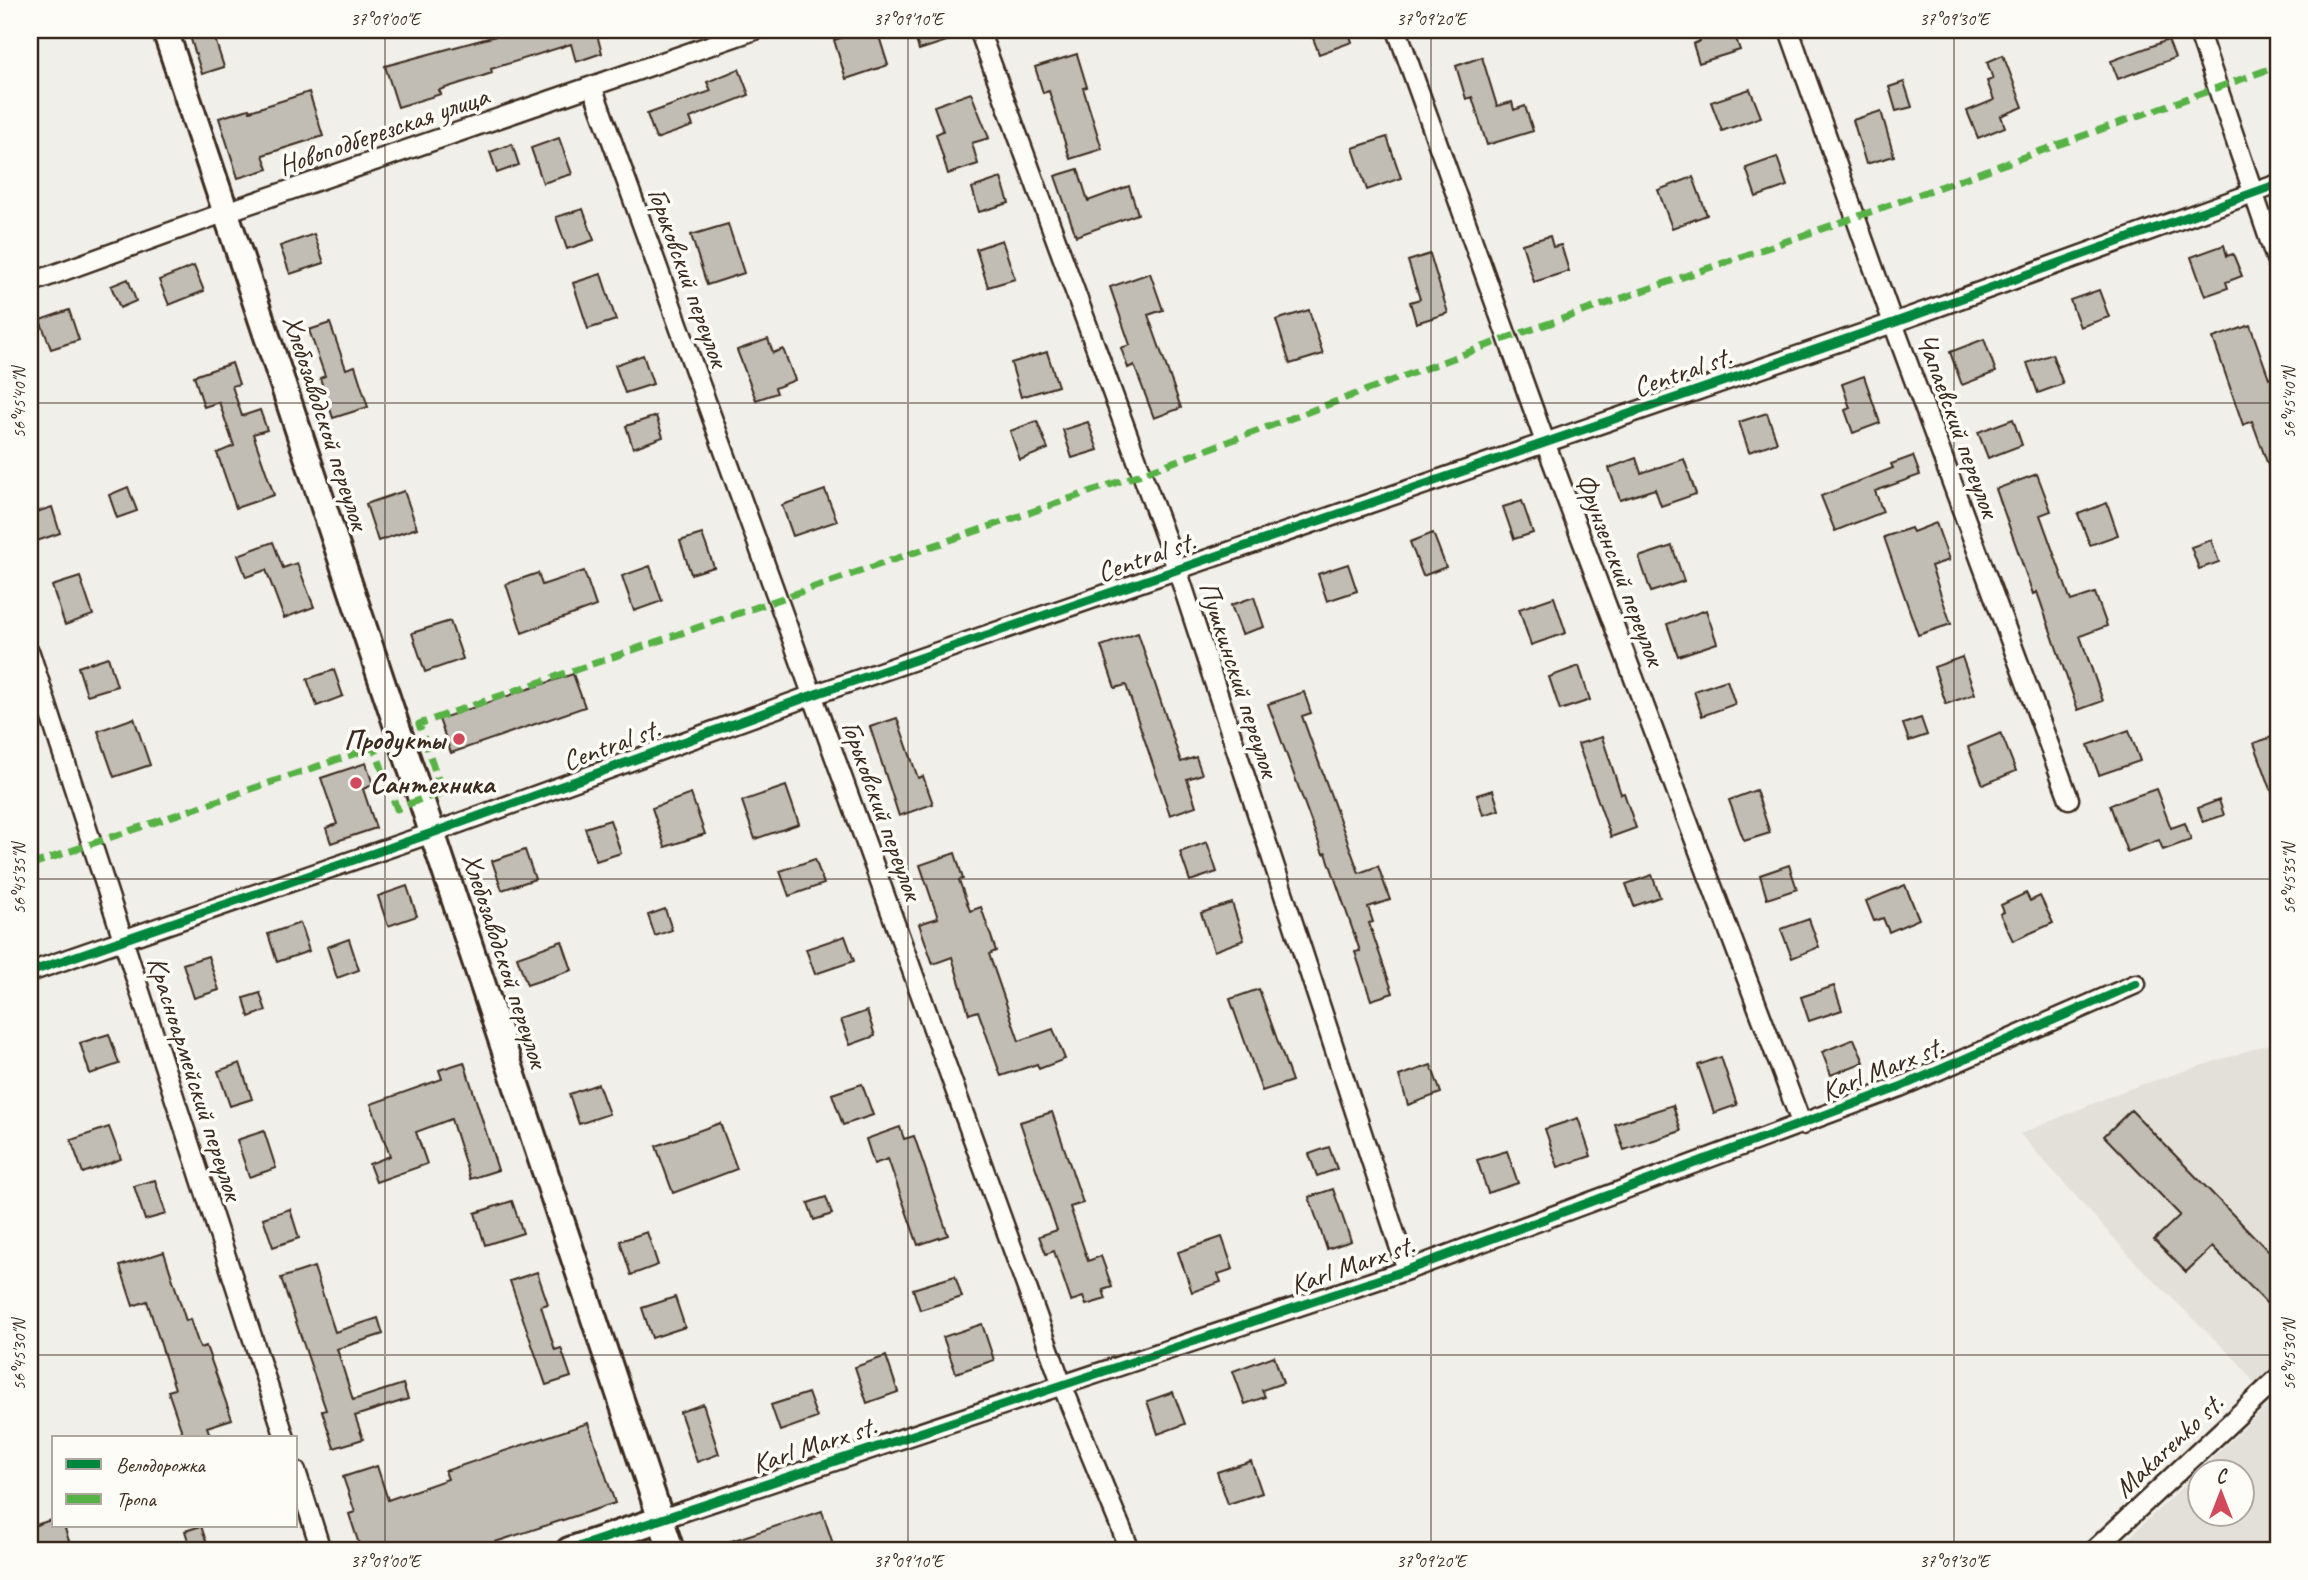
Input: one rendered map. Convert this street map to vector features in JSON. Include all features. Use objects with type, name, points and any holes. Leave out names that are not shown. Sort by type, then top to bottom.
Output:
[{"type":"street","name":"Хлебозаводской переулок","points":[[165,30],[671,1550]]},
{"type":"street","name":"Новоподберезская улица","points":[[30,283],[226,212],[755,30]]},
{"type":"street","name":"Пушкинский переулок","points":[[979,30],[1177,569],[1407,1270]]},
{"type":"street","name":"Фрунзенский переулок","points":[[1398,30],[1545,442],[1802,1125]]},
{"type":"street","name":"Чапаевский переулок","points":[[1789,30],[1893,323],[2069,799]]},
{"type":"street","points":[[2198,30],[2278,265]]},
{"type":"street","name":"Горьковский переулок","points":[[592,86],[1062,1385],[1130,1550]]},
{"type":"street","name":"Central st.","points":[[30,972],[813,695],[1893,323],[2278,184]]},
{"type":"street","name":"Красноармейский переулок","points":[[30,653],[284,1436]]},
{"type":"street","name":"Karl Marx st.","points":[[569,1550],[1407,1270],[1900,1087],[2136,984]]},
{"type":"street","name":"Makarenko st.","points":[[2094,1550],[2278,1378]]},
{"type":"street","points":[[298,1477],[321,1550]]},
{"type":"shaded area","points":[[2278,1041],[2278,1363],[2256,1385],[2239,1363],[2138,1265],[2020,1134],[2128,1089]]},
{"type":"shaded area","points":[[2278,1395],[2278,1550],[2116,1550],[2186,1483],[2186,1528],[2256,1528],[2256,1458],[2212,1458]]},
{"type":"building","points":[[188,30],[212,30],[224,67],[202,74]]},
{"type":"building","points":[[518,30],[603,30],[604,33],[597,35],[602,53],[576,62],[571,44],[491,69],[492,73],[439,90],[441,94],[398,107],[385,66]]},
{"type":"building","points":[[866,30],[877,30],[888,65],[846,79],[834,40]]},
{"type":"building","points":[[913,30],[968,30],[968,34],[919,50]]},
{"type":"building","points":[[1310,30],[1348,30],[1352,42],[1319,54]]},
{"type":"building","points":[[1697,30],[1733,30],[1740,50],[1699,63],[1693,44],[1700,41]]},
{"type":"building","points":[[2168,40],[2175,58],[2118,79],[2111,61]]},
{"type":"building","points":[[1077,54],[1087,87],[1083,88],[1102,149],[1070,159],[1049,91],[1043,93],[1035,67]]},
{"type":"building","points":[[2003,55],[2023,107],[2001,116],[2005,127],[1978,138],[1967,111],[1994,100],[1987,81],[1993,79],[1987,62]]},
{"type":"building","points":[[1482,57],[1497,106],[1512,102],[1514,110],[1525,106],[1533,131],[1487,145],[1472,97],[1466,99],[1456,66]]},
{"type":"building","points":[[739,69],[749,95],[690,118],[693,126],[656,139],[647,114],[711,91],[707,82]]},
{"type":"building","points":[[1904,82],[1912,107],[1896,111],[1889,87]]},
{"type":"building","points":[[1750,89],[1761,117],[1722,131],[1711,102]]},
{"type":"building","points":[[309,92],[323,136],[263,155],[268,169],[238,178],[219,118]]},
{"type":"building","points":[[971,93],[989,138],[972,143],[978,164],[948,174],[936,134],[943,131],[934,106]]},
{"type":"building","points":[[1881,111],[1894,156],[1866,164],[1853,120]]},
{"type":"building","points":[[1387,137],[1401,178],[1367,190],[1353,148]]},
{"type":"building","points":[[559,138],[572,174],[543,183],[531,148]]},
{"type":"building","points":[[512,144],[519,165],[497,173],[490,152]]},
{"type":"building","points":[[1777,157],[1787,186],[1756,197],[1746,168]]},
{"type":"building","points":[[1078,169],[1088,201],[1129,186],[1138,214],[1076,236],[1055,176]]},
{"type":"building","points":[[1693,177],[1707,215],[1672,228],[1658,190]]},
{"type":"building","points":[[1001,178],[1009,203],[979,212],[972,188]]},
{"type":"building","points":[[583,209],[594,240],[567,249],[556,217]]},
{"type":"building","points":[[728,224],[744,273],[707,285],[691,235]]},
{"type":"building","points":[[314,234],[324,263],[290,274],[280,246]]},
{"type":"building","points":[[1550,236],[1553,247],[1561,245],[1569,271],[1534,282],[1522,244]]},
{"type":"building","points":[[1002,240],[1015,279],[988,287],[976,249]]},
{"type":"building","points":[[2224,245],[2227,256],[2233,254],[2242,276],[2226,282],[2228,288],[2205,296],[2191,257]]},
{"type":"building","points":[[1430,254],[1448,313],[1416,323],[1410,302],[1420,299],[1408,261]]},
{"type":"building","points":[[194,266],[204,291],[169,305],[159,280]]},
{"type":"building","points":[[1150,273],[1163,310],[1148,315],[1181,408],[1154,418],[1134,365],[1128,368],[1121,348],[1130,345],[1110,287]]},
{"type":"building","points":[[601,274],[616,320],[588,329],[573,283]]},
{"type":"building","points":[[128,279],[136,301],[120,308],[111,286]]},
{"type":"building","points":[[2099,290],[2109,317],[2080,327],[2070,300]]},
{"type":"building","points":[[69,310],[79,340],[51,349],[40,320]]},
{"type":"building","points":[[1309,310],[1323,354],[1290,364],[1276,320]]},
{"type":"building","points":[[330,323],[346,369],[355,366],[368,407],[333,418],[320,378],[325,376],[309,330]]},
{"type":"building","points":[[2250,325],[2278,395],[2278,487],[2252,421],[2243,425],[2213,338]]},
{"type":"building","points":[[768,339],[773,353],[783,349],[795,380],[775,388],[777,393],[756,400],[737,350]]},
{"type":"building","points":[[1984,339],[1996,372],[1962,385],[1950,352]]},
{"type":"building","points":[[1047,352],[1058,386],[1021,397],[1011,363]]},
{"type":"building","points":[[2052,354],[2063,384],[2038,393],[2027,363]]},
{"type":"building","points":[[643,355],[653,384],[625,393],[615,365]]},
{"type":"building","points":[[232,363],[239,384],[232,386],[242,416],[260,410],[267,430],[253,434],[274,495],[236,508],[217,453],[234,446],[219,402],[204,407],[194,376]]},
{"type":"building","points":[[1864,376],[1880,423],[1853,433],[1845,410],[1850,408],[1842,384]]},
{"type":"building","points":[[1767,413],[1777,442],[1749,452],[1739,422]]},
{"type":"building","points":[[656,416],[663,437],[633,448],[626,426]]},
{"type":"building","points":[[2013,419],[2022,445],[1988,458],[1978,432]]},
{"type":"building","points":[[1037,421],[1048,449],[1020,460],[1010,431]]},
{"type":"building","points":[[1088,422],[1098,450],[1072,458],[1063,430]]},
{"type":"building","points":[[1913,456],[1920,475],[1875,491],[1883,512],[1835,531],[1821,496],[1893,468],[1891,464]]},
{"type":"building","points":[[1636,458],[1641,473],[1684,459],[1696,494],[1661,506],[1655,489],[1620,500],[1609,468]]},
{"type":"building","points":[[2037,474],[2051,511],[2040,515],[2071,601],[2095,593],[2107,626],[2080,636],[2103,701],[2078,710],[2037,592],[2033,594],[1996,489]]},
{"type":"building","points":[[128,487],[137,511],[117,518],[109,495]]},
{"type":"building","points":[[825,490],[837,521],[793,536],[782,505]]},
{"type":"building","points":[[404,491],[417,528],[378,541],[366,504]]},
{"type":"building","points":[[1522,501],[1533,533],[1514,539],[1503,507]]},
{"type":"building","points":[[2107,503],[2118,535],[2090,545],[2078,514]]},
{"type":"building","points":[[52,507],[60,533],[34,542],[30,514]]},
{"type":"building","points":[[1936,523],[1949,560],[1931,566],[1951,624],[1918,635],[1884,537],[1911,528],[1913,532]]},
{"type":"building","points":[[1433,533],[1446,567],[1423,576],[1410,542]]},
{"type":"building","points":[[702,534],[714,567],[691,574],[680,541]]},
{"type":"building","points":[[2211,540],[2219,562],[2199,569],[2191,547]]},
{"type":"building","points":[[273,542],[283,568],[297,563],[314,607],[284,618],[266,570],[246,577],[238,555]]},
{"type":"building","points":[[1672,546],[1684,581],[1651,592],[1639,557]]},
{"type":"building","points":[[1348,564],[1357,591],[1327,601],[1318,574]]},
{"type":"building","points":[[650,566],[662,601],[634,611],[622,576]]},
{"type":"building","points":[[584,571],[596,606],[522,633],[506,584],[538,573],[542,585]]},
{"type":"building","points":[[80,577],[93,615],[65,625],[52,586]]},
{"type":"building","points":[[1254,597],[1264,627],[1242,634],[1231,605]]},
{"type":"building","points":[[1554,597],[1566,633],[1531,645],[1519,609]]},
{"type":"building","points":[[1706,610],[1717,643],[1678,656],[1667,624]]},
{"type":"building","points":[[450,621],[463,659],[425,672],[412,633]]},
{"type":"building","points":[[1138,633],[1181,762],[1196,757],[1202,774],[1187,779],[1196,806],[1170,815],[1126,685],[1115,688],[1101,646]]},
{"type":"building","points":[[108,657],[117,686],[87,695],[78,667]]},
{"type":"building","points":[[1962,657],[1975,694],[1946,704],[1934,667]]},
{"type":"building","points":[[1579,666],[1590,700],[1560,710],[1549,677]]},
{"type":"building","points":[[334,670],[343,696],[317,706],[307,679]]},
{"type":"building","points":[[573,674],[585,707],[451,753],[439,719]]},
{"type":"building","points":[[1727,680],[1735,704],[1702,716],[1694,691]]},
{"type":"building","points":[[1304,692],[1311,713],[1302,716],[1359,873],[1378,866],[1390,900],[1368,907],[1373,922],[1369,923],[1393,993],[1371,1000],[1355,952],[1360,951],[1326,853],[1323,854],[1268,704]]},
{"type":"building","points":[[134,718],[150,765],[114,777],[98,731]]},
{"type":"building","points":[[897,718],[918,778],[923,776],[933,804],[899,816],[870,727]]},
{"type":"building","points":[[1921,718],[1927,735],[1909,741],[1903,724]]},
{"type":"building","points":[[2129,730],[2140,761],[2099,775],[2088,745]]},
{"type":"building","points":[[2001,733],[2016,771],[1983,785],[1968,747]]},
{"type":"building","points":[[2278,735],[2278,803],[2276,803],[2254,743]]},
{"type":"building","points":[[1602,737],[1621,794],[1624,793],[1636,828],[1611,837],[1578,744]]},
{"type":"building","points":[[366,763],[373,785],[363,789],[376,828],[331,843],[326,828],[337,824],[321,778]]},
{"type":"building","points":[[786,786],[799,824],[755,839],[742,801]]},
{"type":"building","points":[[2156,789],[2171,828],[2185,823],[2191,840],[2163,850],[2159,840],[2127,852],[2110,805]]},
{"type":"building","points":[[1493,790],[1499,810],[1483,815],[1477,795]]},
{"type":"building","points":[[1756,790],[1770,833],[1744,841],[1729,800]]},
{"type":"building","points":[[691,794],[705,834],[665,847],[652,808]]},
{"type":"building","points":[[2219,800],[2224,815],[2203,822],[2198,808]]},
{"type":"building","points":[[610,820],[621,853],[596,861],[585,828]]},
{"type":"building","points":[[1207,842],[1217,872],[1190,881],[1180,852]]},
{"type":"building","points":[[525,850],[535,879],[502,890],[492,861]]},
{"type":"building","points":[[955,853],[963,879],[959,880],[970,911],[981,907],[996,951],[989,954],[1019,1041],[1053,1029],[1065,1059],[1039,1069],[1037,1064],[1001,1076],[978,1011],[969,1014],[952,957],[933,964],[919,924],[938,918],[920,865]]},
{"type":"building","points":[[815,859],[824,884],[789,896],[780,871]]},
{"type":"building","points":[[1789,865],[1797,889],[1767,899],[1760,875]]},
{"type":"building","points":[[1652,875],[1660,897],[1634,906],[1626,884]]},
{"type":"building","points":[[1905,885],[1919,919],[1889,932],[1883,918],[1874,921],[1866,901]]},
{"type":"building","points":[[407,886],[417,916],[388,926],[378,896]]},
{"type":"building","points":[[2026,893],[2030,901],[2040,896],[2053,923],[2013,941],[2000,914],[2004,912],[2001,905]]},
{"type":"building","points":[[1232,903],[1244,940],[1214,951],[1201,913]]},
{"type":"building","points":[[665,909],[672,930],[655,936],[648,915]]},
{"type":"building","points":[[1809,919],[1819,947],[1792,958],[1781,929]]},
{"type":"building","points":[[300,923],[309,951],[277,962],[268,934]]},
{"type":"building","points":[[845,936],[854,961],[815,974],[806,949]]},
{"type":"building","points":[[349,939],[359,970],[337,978],[327,947]]},
{"type":"building","points":[[562,941],[572,970],[527,985],[517,957]]},
{"type":"building","points":[[208,956],[219,990],[194,998],[183,964]]},
{"type":"building","points":[[1834,986],[1842,1010],[1809,1021],[1801,997]]},
{"type":"building","points":[[1259,989],[1292,1081],[1262,1091],[1230,999]]},
{"type":"building","points":[[260,993],[266,1011],[249,1017],[244,998]]},
{"type":"building","points":[[867,1011],[875,1036],[850,1045],[841,1020]]},
{"type":"building","points":[[109,1034],[119,1064],[90,1074],[80,1043]]},
{"type":"building","points":[[1854,1039],[1864,1062],[1831,1075],[1822,1052]]},
{"type":"building","points":[[1721,1057],[1737,1105],[1714,1113],[1698,1065]]},
{"type":"building","points":[[464,1062],[498,1170],[470,1179],[451,1119],[416,1132],[427,1164],[376,1182],[369,1164],[390,1156],[371,1104],[442,1079],[439,1070]]},
{"type":"building","points":[[240,1063],[252,1099],[230,1106],[218,1071]]},
{"type":"building","points":[[1431,1065],[1441,1093],[1408,1105],[1399,1076]]},
{"type":"building","points":[[598,1084],[609,1114],[579,1124],[569,1094]]},
{"type":"building","points":[[862,1084],[873,1115],[843,1125],[832,1094]]},
{"type":"building","points":[[1673,1105],[1681,1131],[1624,1150],[1615,1124]]},
{"type":"building","points":[[2131,1110],[2278,1261],[2278,1315],[2212,1247],[2186,1272],[2154,1240],[2180,1215],[2104,1136]]},
{"type":"building","points":[[1052,1112],[1083,1203],[1070,1207],[1088,1261],[1101,1256],[1112,1287],[1103,1290],[1106,1299],[1086,1305],[1083,1297],[1071,1301],[1054,1251],[1046,1254],[1039,1236],[1057,1230],[1020,1122]]},
{"type":"building","points":[[1578,1118],[1591,1156],[1558,1167],[1545,1129]]},
{"type":"building","points":[[720,1123],[737,1169],[673,1193],[656,1146]]},
{"type":"building","points":[[109,1127],[121,1159],[83,1173],[71,1140]]},
{"type":"building","points":[[900,1127],[904,1139],[914,1136],[948,1235],[918,1245],[888,1159],[874,1164],[866,1139]]},
{"type":"building","points":[[264,1131],[276,1168],[249,1177],[237,1140]]},
{"type":"building","points":[[1329,1147],[1337,1169],[1317,1176],[1309,1154]]},
{"type":"building","points":[[1507,1151],[1518,1183],[1488,1193],[1477,1160]]},
{"type":"building","points":[[155,1180],[166,1214],[145,1220],[134,1186]]},
{"type":"building","points":[[1333,1189],[1351,1241],[1327,1249],[1309,1197]]},
{"type":"building","points":[[826,1197],[832,1214],[814,1220],[808,1203]]},
{"type":"building","points":[[512,1201],[523,1233],[485,1245],[475,1213]]},
{"type":"building","points":[[290,1209],[299,1238],[273,1247],[263,1218]]},
{"type":"building","points":[[647,1232],[658,1265],[631,1275],[620,1241]]},
{"type":"building","points":[[1222,1237],[1233,1269],[1218,1274],[1221,1282],[1192,1292],[1178,1252]]},
{"type":"building","points":[[164,1252],[186,1321],[190,1319],[200,1348],[206,1346],[232,1419],[207,1427],[210,1436],[183,1436],[168,1391],[175,1389],[147,1301],[133,1306],[120,1266]]},
{"type":"building","points":[[314,1267],[335,1332],[378,1318],[383,1334],[337,1349],[353,1400],[403,1384],[408,1399],[355,1416],[363,1439],[334,1448],[322,1411],[326,1410],[281,1278]]},
{"type":"building","points":[[537,1272],[548,1304],[541,1306],[555,1350],[561,1348],[571,1377],[546,1385],[510,1281]]},
{"type":"building","points":[[955,1276],[962,1297],[920,1310],[913,1289]]},
{"type":"building","points":[[675,1297],[685,1327],[652,1338],[642,1308]]},
{"type":"building","points":[[982,1324],[994,1360],[956,1373],[943,1337]]},
{"type":"building","points":[[886,1356],[898,1392],[867,1403],[855,1367]]},
{"type":"building","points":[[1274,1356],[1283,1383],[1262,1390],[1265,1397],[1245,1404],[1233,1371]]},
{"type":"building","points":[[1173,1392],[1185,1424],[1158,1434],[1147,1401]]},
{"type":"building","points":[[808,1393],[817,1418],[780,1431],[771,1405]]},
{"type":"building","points":[[703,1404],[719,1454],[697,1462],[680,1412]]},
{"type":"building","points":[[588,1423],[615,1503],[471,1550],[469,1542],[446,1550],[361,1550],[349,1514],[355,1512],[343,1477],[377,1466],[388,1500],[448,1479],[445,1471]]},
{"type":"building","points":[[1251,1461],[1262,1493],[1228,1504],[1217,1472]]},
{"type":"building","points":[[822,1511],[834,1547],[824,1550],[713,1550],[713,1547]]},
{"type":"building","points":[[52,1520],[52,1528],[65,1528],[72,1550],[36,1550],[30,1527]]},
{"type":"building","points":[[202,1528],[207,1544],[191,1550],[185,1531]]},
{"type":"marked path","points":[[30,865],[374,747],[397,809],[443,794],[419,724],[1141,474],[1507,338],[2278,66]]},
{"type":"cycle path","points":[[30,972],[432,833],[813,695],[1893,323],[2278,184]]},
{"type":"cycle path","points":[[569,1550],[1407,1270],[1900,1087],[2136,984]]},
{"type":"place","name":"Продукты","points":[[459,739]]},
{"type":"place","name":"Сантехника","points":[[356,783]]}]
